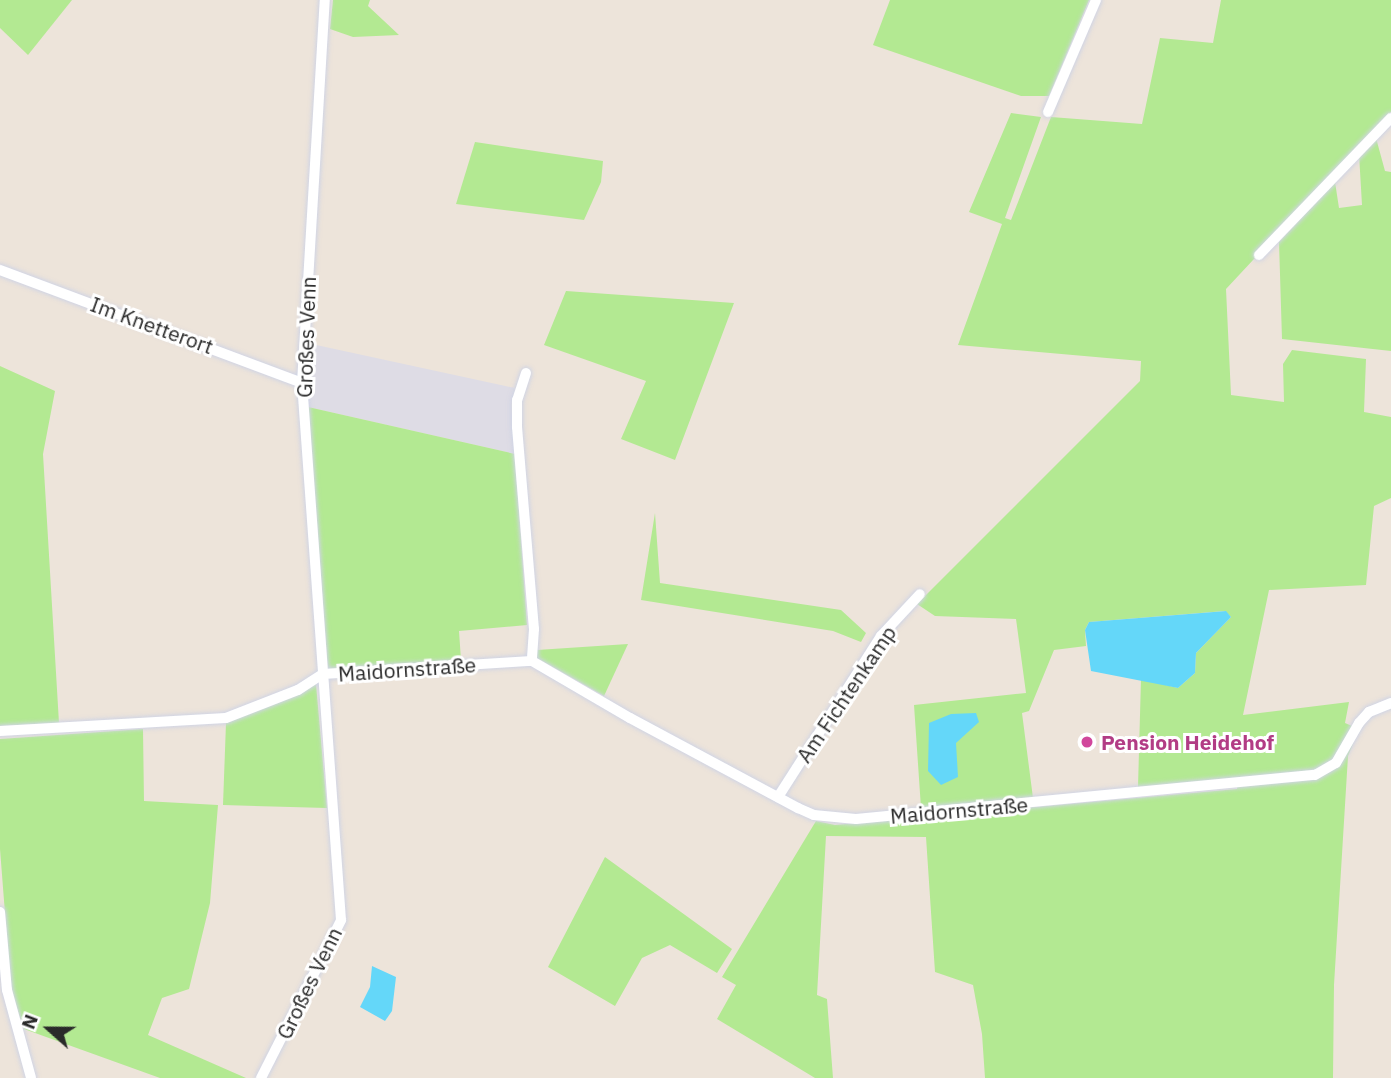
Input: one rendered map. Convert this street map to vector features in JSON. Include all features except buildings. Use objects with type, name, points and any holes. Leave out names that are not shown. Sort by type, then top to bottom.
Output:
[{"type":"street","name":"Großes Venn","points":[[261,1078],[341,920],[302,383],[325,0]]},
{"type":"street","points":[[1048,112],[1096,0]]},
{"type":"street","points":[[1259,256],[1391,118]]},
{"type":"street","name":"Im Knetterort","points":[[0,270],[302,383]]},
{"type":"street","points":[[526,373],[516,400],[534,629],[532,661]]},
{"type":"street","name":"Am Fichtenkamp","points":[[778,797],[881,636],[920,594]]},
{"type":"street","name":"Maidornstraße","points":[[323,674],[532,661],[630,719],[814,815],[856,819],[1315,775],[1336,763],[1359,723],[1369,712],[1391,703]]},
{"type":"street","points":[[0,731],[226,718],[298,690],[323,674]]},
{"type":"street","points":[[0,912],[6,990],[31,1078]]},
{"type":"shaded area","points":[[307,343],[515,388],[511,405],[515,454],[308,407]]},
{"type":"green space","points":[[0,0],[72,0],[28,55],[0,28]]},
{"type":"green space","points":[[333,0],[370,0],[368,6],[399,35],[353,37],[330,29]]},
{"type":"green space","points":[[890,0],[1089,0],[1049,96],[1021,96],[873,45]]},
{"type":"green space","points":[[1221,0],[1391,0],[1391,112],[1226,289],[1231,395],[1284,402],[1283,364],[1292,350],[1366,359],[1364,412],[1391,417],[1391,498],[1374,506],[1366,585],[1269,590],[1243,715],[1349,702],[1345,723],[1359,729],[1348,756],[1334,985],[1333,1078],[985,1078],[982,1034],[973,985],[935,972],[926,837],[826,836],[817,995],[827,999],[833,1078],[815,1078],[717,1019],[736,985],[722,977],[816,821],[835,825],[1237,789],[1238,780],[1138,787],[1141,679],[1178,688],[1195,673],[1196,653],[1231,617],[1225,611],[1089,622],[1085,630],[1086,646],[1054,650],[1029,711],[1022,713],[1033,798],[921,808],[914,705],[1026,693],[1016,619],[935,616],[917,604],[1140,381],[1141,361],[958,345],[1002,224],[969,212],[1011,113],[1041,117],[1005,218],[1011,220],[1051,117],[1142,124],[1160,38],[1213,43]]},
{"type":"green space","points":[[1376,138],[1385,171],[1391,172],[1391,351],[1282,339],[1279,242],[1335,182],[1339,208],[1362,205],[1359,154]]},
{"type":"green space","points":[[475,142],[603,161],[601,182],[584,220],[456,204]]},
{"type":"green space","points":[[566,291],[734,303],[675,460],[621,439],[646,381],[544,345]]},
{"type":"green space","points":[[0,366],[55,391],[43,454],[59,723],[0,726]]},
{"type":"green space","points":[[308,407],[515,454],[527,625],[459,631],[461,660],[328,670]]},
{"type":"green space","points":[[655,513],[660,583],[841,610],[866,633],[861,642],[833,631],[641,600]]},
{"type":"green space","points":[[628,644],[604,696],[537,658],[537,650]]},
{"type":"green space","points":[[316,684],[327,808],[223,805],[226,723]]},
{"type":"green space","points":[[143,729],[144,801],[218,805],[210,903],[189,989],[162,998],[148,1035],[246,1078],[160,1078],[24,1029],[11,991],[0,849],[0,739]]},
{"type":"green space","points":[[605,857],[732,949],[717,973],[670,945],[642,958],[615,1006],[548,967]]},
{"type":"water","points":[[1226,611],[1231,617],[1196,653],[1195,673],[1178,688],[1091,671],[1085,630],[1089,622]]},
{"type":"water","points":[[976,713],[979,722],[956,743],[958,777],[941,785],[928,771],[929,723],[951,714]]},
{"type":"water","points":[[372,966],[396,977],[392,1011],[385,1021],[360,1007],[370,987]]},
{"type":"place","name":"Pension Heidehof","points":[[1087,742]]}]
